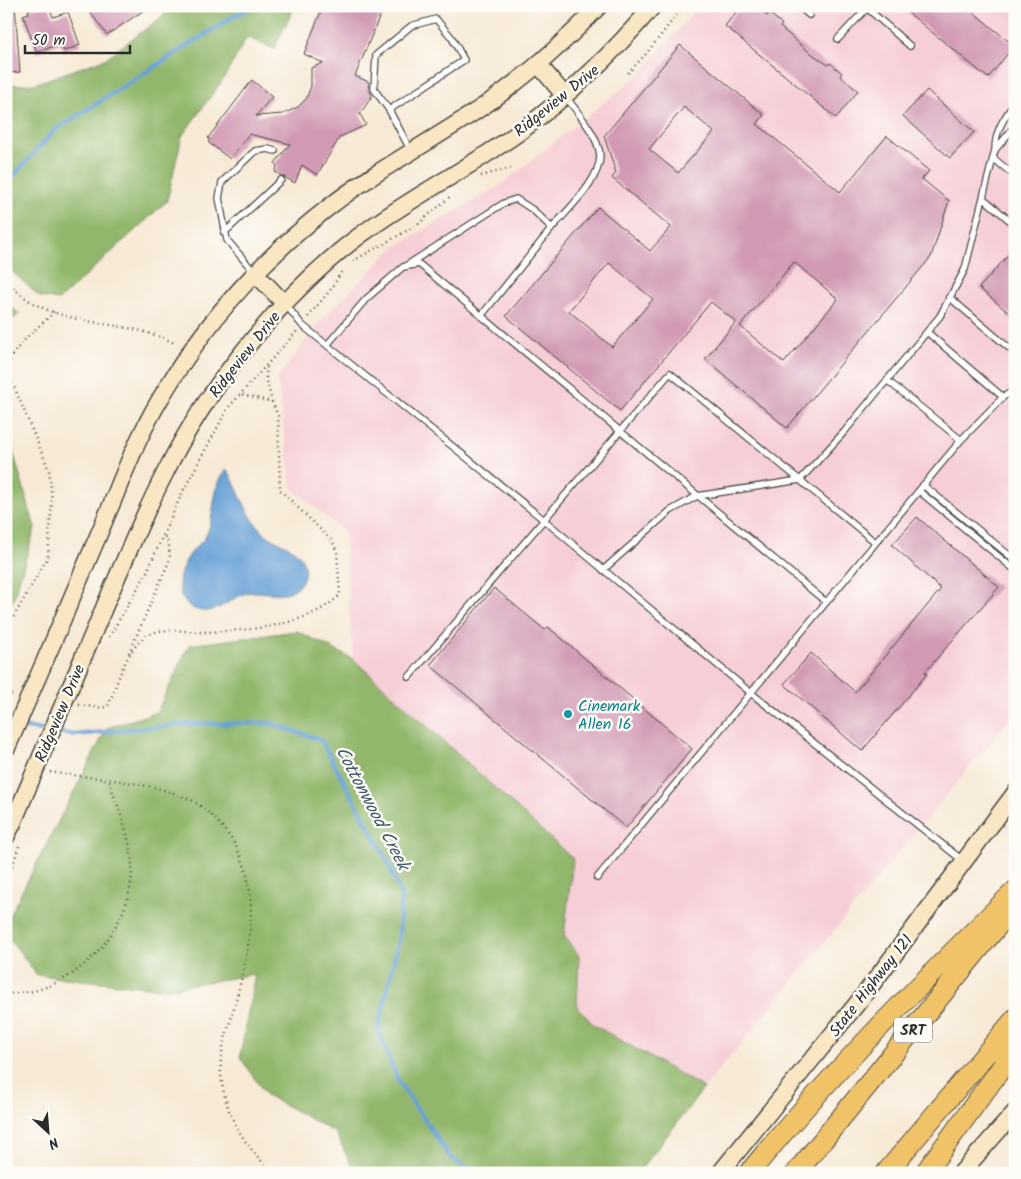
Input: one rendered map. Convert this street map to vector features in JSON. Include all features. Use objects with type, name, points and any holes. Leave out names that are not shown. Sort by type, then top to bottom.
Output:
[{"type":"highway","points":[[749,1173],[781,1134],[925,979],[1015,891]]},
{"type":"highway","name":"SRT","points":[[796,1173],[1015,905]]},
{"type":"highway","points":[[886,1173],[1015,1019]]},
{"type":"highway","points":[[925,1173],[1002,1067],[1015,1041]]},
{"type":"main road","name":"Ridgeview Drive","points":[[6,750],[130,460],[158,401],[206,331],[256,274],[330,206],[411,151],[490,102],[538,64],[598,6]]},
{"type":"main road","name":"Ridgeview Drive","points":[[13,833],[84,655],[166,471],[229,370],[284,303],[324,265],[376,223],[514,135],[565,96],[619,45],[652,6]]},
{"type":"main road","points":[[538,64],[565,96]]},
{"type":"main road","points":[[256,274],[284,303]]},
{"type":"main road","name":"State Highway 121","points":[[720,1173],[864,995],[1015,793]]},
{"type":"main road","points":[[961,1173],[1015,1112]]},
{"type":"lane","points":[[799,6],[809,15]]},
{"type":"lane","points":[[838,39],[867,8],[910,46]]},
{"type":"lane","points":[[389,110],[464,60],[452,38],[436,19],[411,26],[376,55],[374,89],[389,110],[411,151]]},
{"type":"lane","points":[[480,316],[592,181],[600,156],[590,129],[565,96]]},
{"type":"lane","points":[[604,570],[670,511],[697,496],[800,480],[888,380],[940,316],[965,269],[995,150],[995,140],[1000,124],[1015,102]]},
{"type":"lane","points":[[995,150],[1015,126]]},
{"type":"lane","points":[[256,274],[230,246],[224,233],[219,198],[222,182],[255,151],[268,148],[275,151]]},
{"type":"lane","points":[[993,158],[1015,176]]},
{"type":"lane","points":[[224,233],[281,180]]},
{"type":"lane","points":[[983,198],[1015,225]]},
{"type":"lane","points":[[327,344],[366,299],[403,267],[504,203],[516,200],[533,210],[552,228]]},
{"type":"lane","points":[[403,267],[419,264],[619,433],[826,602]]},
{"type":"lane","points":[[949,297],[1015,353]]},
{"type":"lane","points":[[284,303],[302,325],[544,520],[751,693],[965,862]]},
{"type":"lane","points":[[927,332],[1003,397]]},
{"type":"lane","points":[[410,677],[670,374],[875,542]]},
{"type":"lane","points":[[888,380],[961,440]]},
{"type":"lane","points":[[597,878],[961,440],[1003,397],[1015,390]]},
{"type":"lane","points":[[923,485],[1015,560]]},
{"type":"lane","points":[[919,491],[1015,570]]},
{"type":"path","points":[[628,73],[646,54],[684,6]]},
{"type":"path","points":[[476,178],[514,168]]},
{"type":"path","points":[[106,645],[117,622],[142,582],[182,493],[210,438],[228,408],[267,367],[302,325],[332,288],[343,269],[417,225],[456,190]]},
{"type":"path","points":[[6,281],[34,304],[54,312],[90,321],[136,329],[176,344]]},
{"type":"path","points":[[6,630],[48,557],[52,500],[49,470],[7,370],[10,356],[54,312]]},
{"type":"path","points":[[136,645],[156,631],[204,632],[278,624],[309,616],[330,604],[340,595],[338,551],[332,541],[280,490],[278,416],[272,402],[266,377],[267,367]]},
{"type":"path","points":[[240,394],[272,402]]},
{"type":"path","points":[[127,657],[170,559],[169,545],[164,534]]},
{"type":"path","points":[[44,770],[148,786],[186,797],[216,819],[238,847],[247,872],[250,892],[250,930],[239,985],[223,1044],[221,1073],[226,1102],[237,1132],[273,1173]]},
{"type":"path","points":[[6,994],[36,990],[64,978],[93,957],[112,933],[124,911],[132,873],[129,846],[109,781]]},
{"type":"path","points":[[6,885],[13,833]]},
{"type":"shaded area","points":[[699,6],[1015,6],[1015,712],[704,1088],[594,1025],[577,1007],[579,956],[564,936],[573,859],[353,659],[344,532],[292,488],[277,379],[320,321],[394,247],[498,187],[640,74]]},
{"type":"green space","points":[[170,6],[295,6],[274,49],[247,37],[224,78],[182,136],[167,201],[59,300],[40,297],[6,266],[6,85],[34,84],[105,59],[163,16]]},
{"type":"green space","points":[[6,302],[19,314],[6,325]]},
{"type":"green space","points":[[6,427],[35,528],[13,601],[6,610]]},
{"type":"green space","points":[[297,631],[353,659],[573,859],[564,936],[579,956],[577,1007],[594,1025],[704,1088],[638,1173],[355,1173],[336,1133],[266,1095],[240,1057],[255,974],[164,989],[37,975],[6,934],[6,922],[107,728],[157,712],[189,645]]},
{"type":"water","points":[[226,470],[230,474],[247,510],[256,524],[266,535],[297,553],[304,565],[305,572],[300,584],[290,592],[278,594],[247,593],[214,610],[202,611],[193,608],[185,602],[179,588],[179,581],[187,559],[208,532],[215,495]]},
{"type":"building","points":[[6,6],[15,6],[20,72],[6,73]]},
{"type":"building","points":[[39,6],[49,6],[53,17],[68,12],[80,45],[64,51],[60,43],[37,53],[23,15],[29,13],[28,10]]},
{"type":"building","points":[[98,6],[150,6],[107,35],[90,12]]},
{"type":"building","points":[[323,6],[384,6],[355,76],[369,82],[368,87],[372,96],[360,114],[366,125],[340,137],[317,175],[302,165],[295,183],[275,172],[277,167],[275,163],[290,144],[249,134],[230,159],[208,142],[210,140],[208,138],[252,80],[272,97],[256,116],[283,114],[298,107],[306,99],[311,86],[311,68],[323,63],[304,54]]},
{"type":"building","points":[[741,6],[755,6],[767,16],[769,13],[782,24],[780,27],[808,51],[828,65],[830,63],[842,73],[840,76],[858,91],[836,118],[725,26]]},
{"type":"building","points":[[900,6],[966,6],[1014,46],[988,78]]},
{"type":"building","points":[[680,45],[764,115],[757,124],[840,192],[887,136],[929,171],[922,179],[949,201],[931,257],[787,428],[705,359],[736,322],[711,302],[620,411],[506,316],[598,207],[650,251],[671,227],[612,178],[616,173],[604,136]],"holes":[[[684,107],[714,132],[678,173],[649,149]],[[794,262],[838,299],[784,363],[740,326]],[[609,263],[653,299],[612,347],[569,311]]]},
{"type":"building","points":[[927,90],[974,132],[950,158],[903,116]]},
{"type":"building","points":[[1015,247],[1015,318],[979,288]]},
{"type":"building","points":[[917,517],[999,587],[925,672],[927,674],[862,751],[784,684],[811,653],[855,692],[941,589],[892,545]]},
{"type":"building","name":"Cinemark Allen 16","points":[[494,588],[545,630],[548,627],[692,749],[626,828],[430,665]]},
{"type":"waterway","points":[[6,184],[55,130],[231,18],[254,6]]},
{"type":"waterway","name":"Cottonwood Creek","points":[[56,732],[75,735],[184,724],[270,723],[321,740],[385,856],[401,894],[399,938],[378,1030],[398,1081],[450,1157],[474,1173]]},
{"type":"waterway","name":"Cottonwood Creek","points":[[19,727],[49,731]]},
{"type":"place","name":"Cinemark Allen 16","points":[[568,714]]}]
